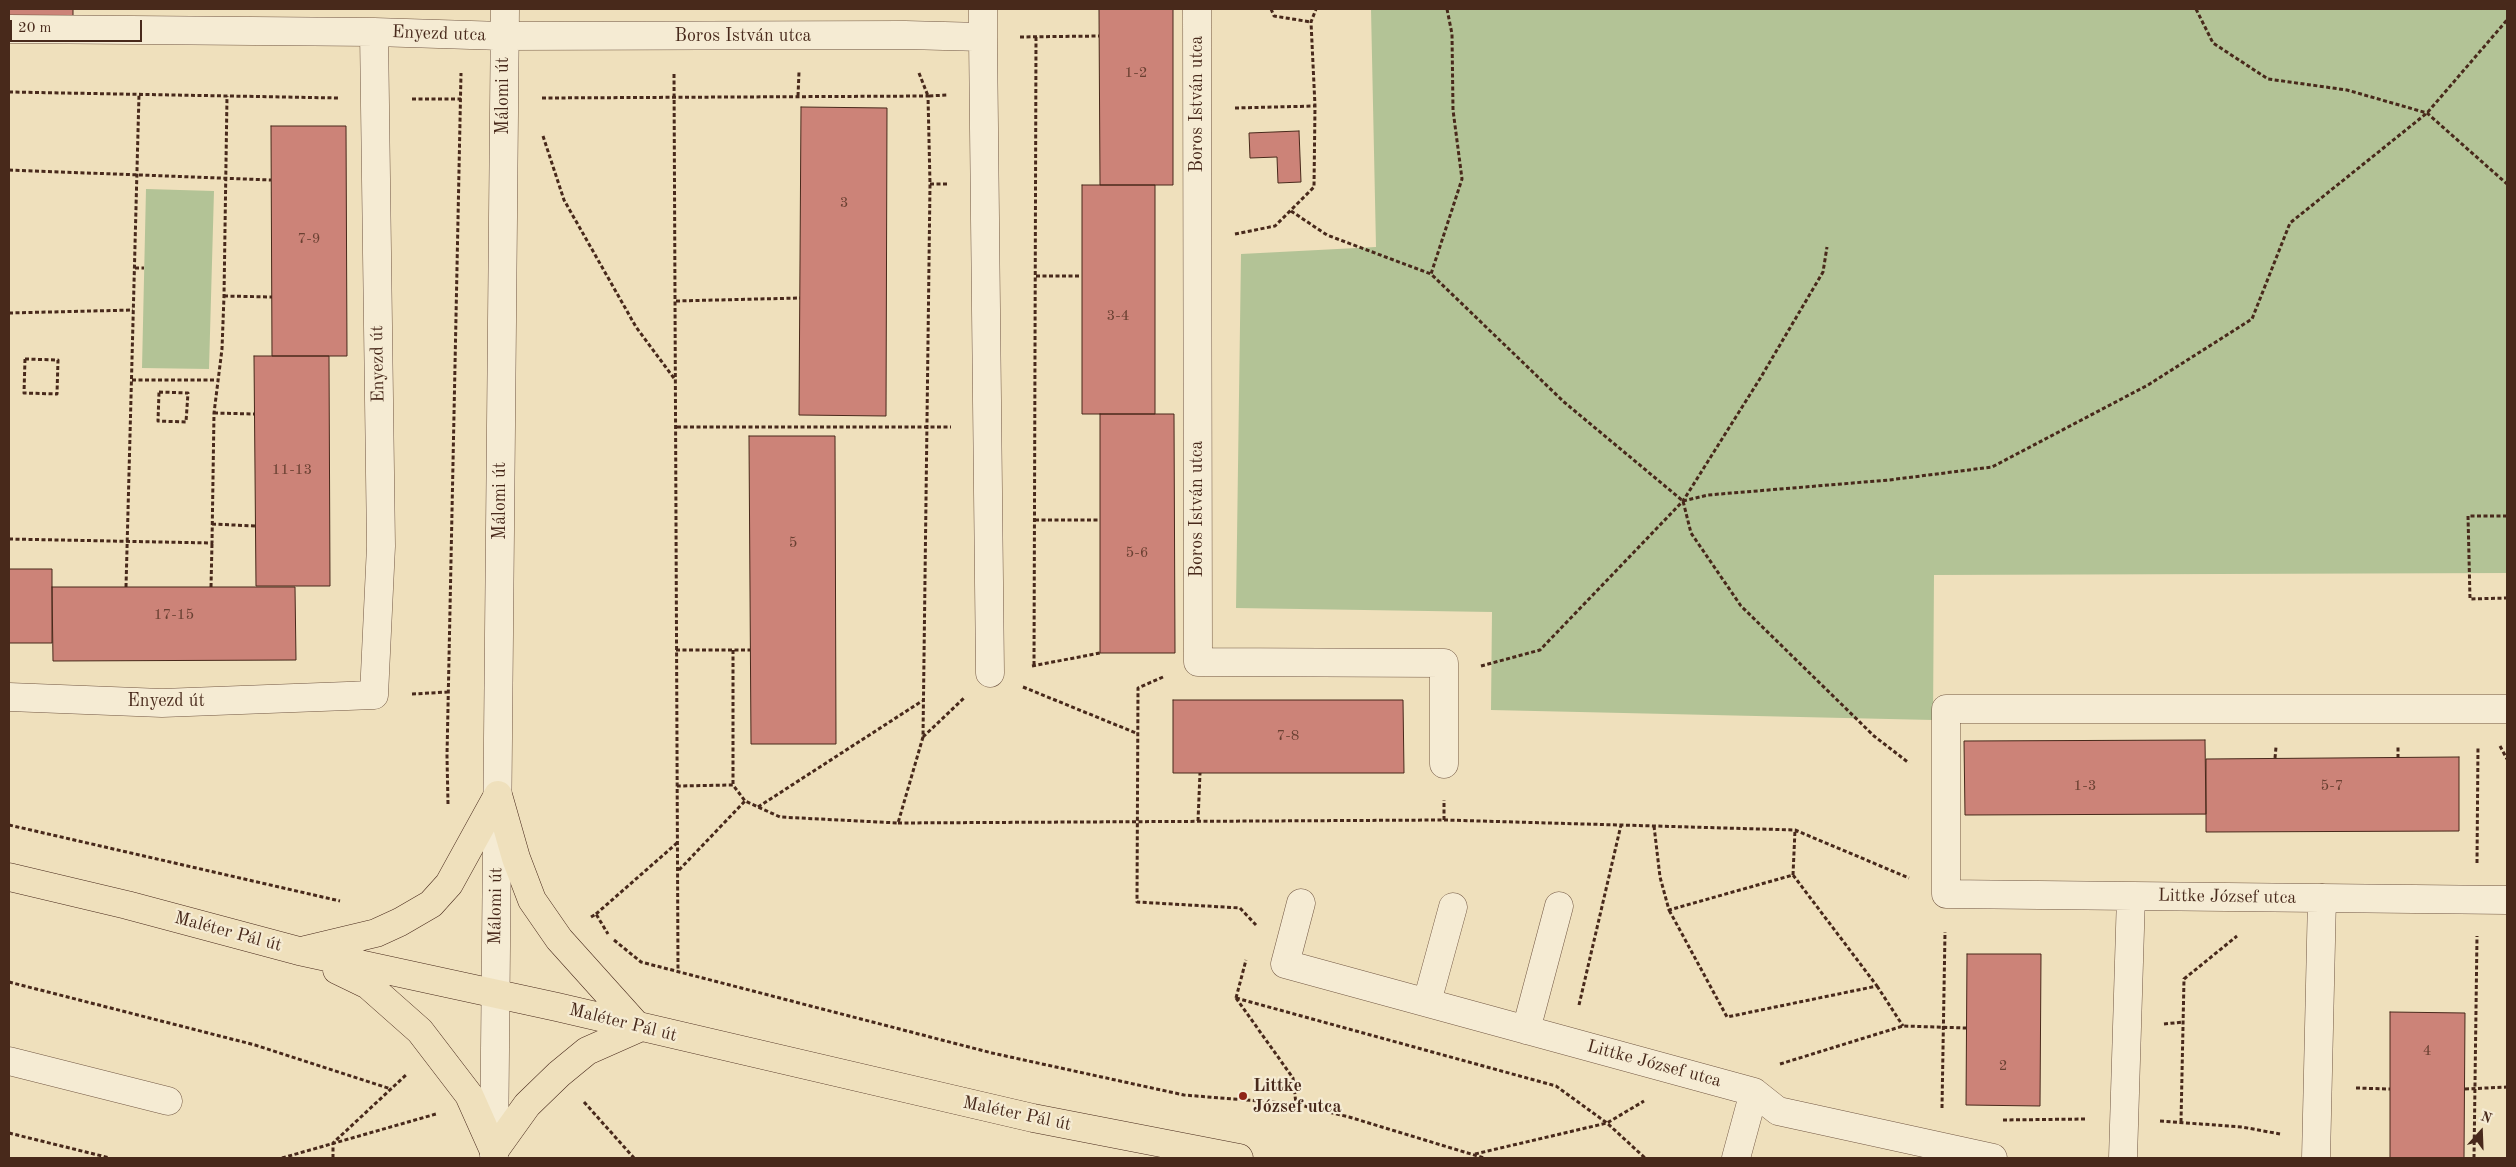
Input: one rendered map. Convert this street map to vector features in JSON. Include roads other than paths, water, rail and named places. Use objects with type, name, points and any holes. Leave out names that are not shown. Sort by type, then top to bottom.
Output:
[{"type":"main road","points":[[494,1155],[527,1105],[559,1074],[587,1051],[639,1028],[559,939],[532,900],[516,858],[498,795]]},
{"type":"main road","points":[[300,951],[376,933],[431,904],[453,876],[498,795]]},
{"type":"main road","name":"Maléter Pál út","points":[[9,877],[128,904],[300,951],[1033,1118],[1239,1158]]},
{"type":"main road","points":[[300,951],[368,985],[420,1031],[469,1096],[494,1155]]},
{"type":"street","name":"Málomi út","points":[[494,1155],[502,98],[505,9]]},
{"type":"street","points":[[983,9],[990,673]]},
{"type":"street","name":"Boros István utca","points":[[1196,9],[1198,662],[1444,663],[1444,764]]},
{"type":"street","points":[[9,29],[374,32]]},
{"type":"street","name":"Enyezd utca","points":[[374,32],[503,36]]},
{"type":"street","name":"Enyezd út","points":[[9,697],[162,703],[374,695],[381,546],[374,32]]},
{"type":"street","name":"Boros István utca","points":[[503,36],[905,35],[983,37]]},
{"type":"street","name":"Littke József utca","points":[[2507,708],[1946,709],[1946,894],[2507,900]]},
{"type":"street","points":[[2123,1158],[2131,896]]},
{"type":"street","points":[[2316,1158],[2322,898]]},
{"type":"street","name":"Littke József utca","points":[[1301,903],[1286,964],[1754,1092],[1778,1111],[1993,1158]]},
{"type":"street","points":[[1526,1030],[1559,906]]},
{"type":"street","points":[[1427,1002],[1453,907]]},
{"type":"street","points":[[9,1061],[168,1102]]},
{"type":"street","points":[[1736,1158],[1754,1092]]},
{"type":"place","name":"Littke József utca","points":[[1243,1096]]}]
